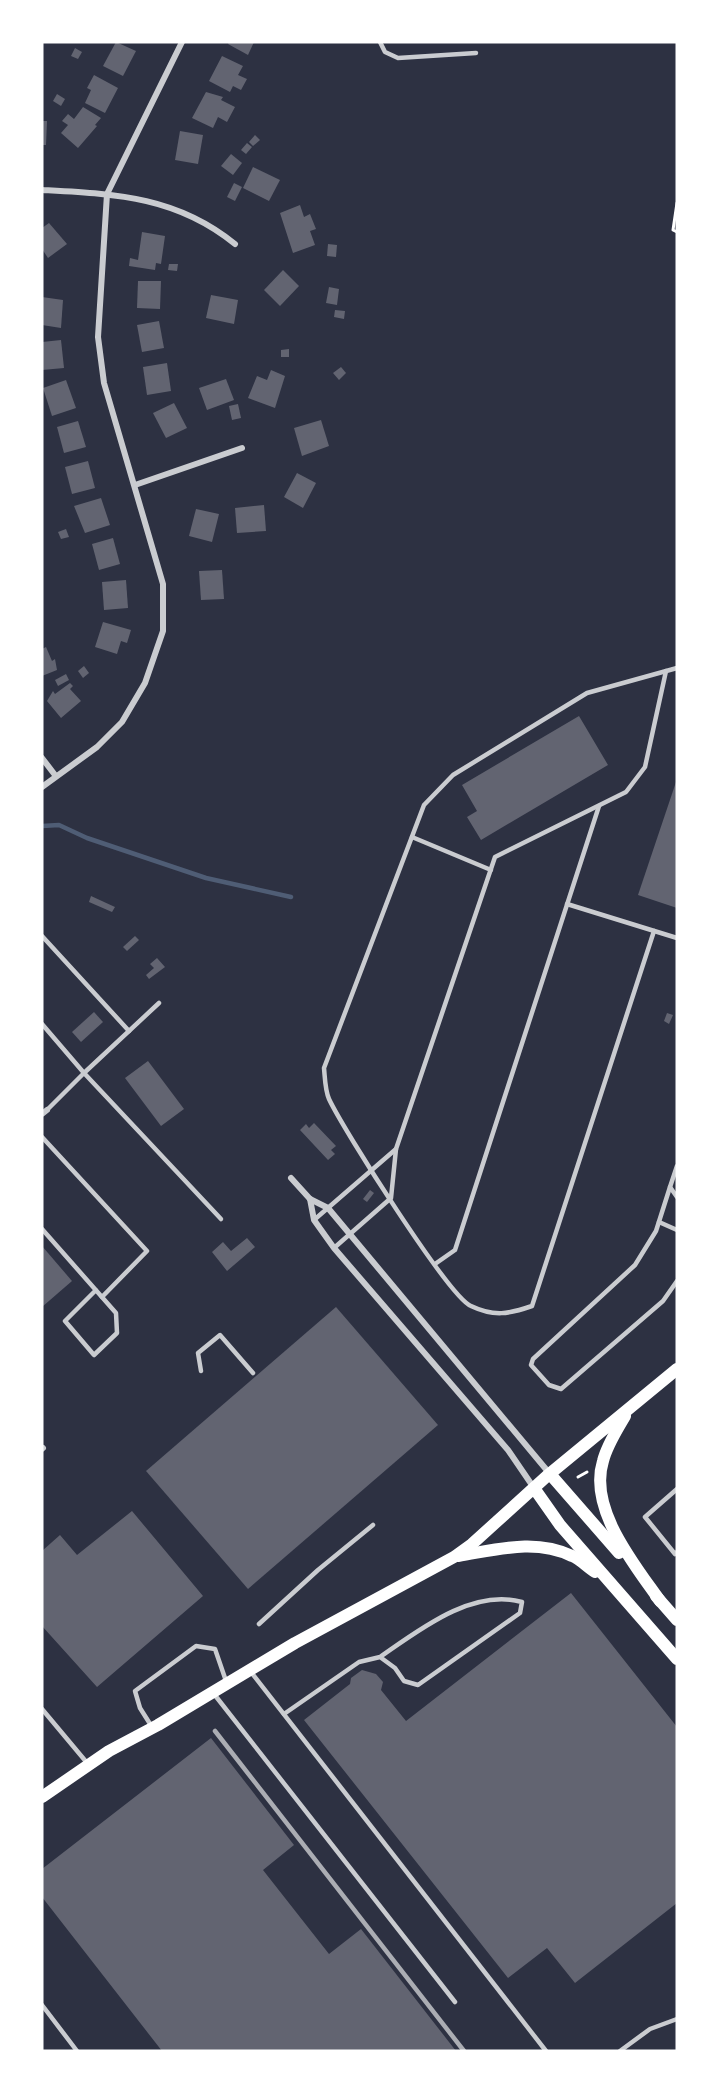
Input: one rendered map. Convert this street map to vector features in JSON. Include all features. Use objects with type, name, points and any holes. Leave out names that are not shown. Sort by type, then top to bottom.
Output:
[{"type":"main road","points":[[42,1797],[88,1764],[250,1670],[454,1557],[677,1369]]},
{"type":"main road","points":[[629,1410],[602,1463],[602,1495],[616,1537],[660,1602]]},
{"type":"main road","points":[[550,1474],[677,1620]]},
{"type":"main road","points":[[534,1488],[560,1525],[677,1659]]},
{"type":"main road","points":[[454,1557],[532,1545],[544,1547],[574,1557],[613,1585]]},
{"type":"street","points":[[42,787],[97,747],[122,722],[145,683],[161,638],[164,618],[163,584],[99,360],[99,296],[107,194],[182,42]]},
{"type":"street","points":[[42,190],[107,194],[172,207],[204,222],[235,244]]},
{"type":"street","points":[[135,485],[242,448]]},
{"type":"street","points":[[42,758],[56,775]]},
{"type":"street","points":[[291,1178],[310,1199],[328,1208],[350,1233],[550,1474]]},
{"type":"street","points":[[310,1199],[314,1220],[334,1248],[508,1450],[534,1488]]},
{"type":"lane","points":[[380,42],[385,52],[398,58],[476,53]]},
{"type":"lane","points":[[654,931],[532,1306],[503,1315],[469,1306],[446,1282],[362,1155],[328,1096],[324,1068],[424,805],[453,775],[587,693],[677,668]]},
{"type":"lane","points":[[334,1248],[391,1198],[396,1149],[495,857],[626,792],[645,766],[666,670]]},
{"type":"lane","points":[[435,1264],[455,1250],[599,806]]},
{"type":"lane","points":[[412,837],[491,870]]},
{"type":"lane","points":[[567,904],[677,938]]},
{"type":"lane","points":[[42,936],[129,1031]]},
{"type":"lane","points":[[44,1112],[159,1003]]},
{"type":"lane","points":[[42,1024],[84,1073],[221,1219]]},
{"type":"lane","points":[[42,1137],[147,1251],[102,1297]]},
{"type":"lane","points":[[314,1220],[396,1149]]},
{"type":"lane","points":[[677,1166],[659,1222],[635,1265],[533,1359],[531,1365],[549,1385],[561,1389],[663,1301],[677,1281]]},
{"type":"lane","points":[[670,1187],[677,1197]]},
{"type":"lane","points":[[659,1222],[677,1230]]},
{"type":"lane","points":[[42,1229],[96,1290],[116,1313],[117,1333],[94,1355],[65,1321],[96,1290]]},
{"type":"lane","points":[[201,1371],[198,1353],[220,1335],[253,1373]]},
{"type":"lane","points":[[677,1489],[645,1517],[675,1554],[677,1552]]},
{"type":"lane","points":[[259,1624],[318,1570],[373,1525]]},
{"type":"lane","points":[[284,1714],[359,1662],[380,1657],[460,1607],[507,1598],[522,1602],[520,1612],[418,1684],[404,1681],[395,1668],[380,1657]]},
{"type":"lane","points":[[153,1728],[140,1708],[135,1691],[196,1646],[214,1649],[226,1684]]},
{"type":"lane","points":[[250,1670],[546,2051]]},
{"type":"lane","points":[[212,1692],[455,2002]]},
{"type":"lane","points":[[42,1709],[88,1764]]},
{"type":"lane","points":[[42,2005],[77,2051]]},
{"type":"lane","points":[[620,2051],[650,2029],[677,2019]]},
{"type":"path","points":[[677,203],[673,230],[677,232]]},
{"type":"building","points":[[116,42],[136,51],[123,76],[103,66]]},
{"type":"building","points":[[229,42],[254,42],[248,55],[228,44]]},
{"type":"building","points":[[75,48],[82,52],[78,59],[71,56]]},
{"type":"building","points":[[222,56],[243,66],[238,75],[247,79],[241,90],[233,86],[230,92],[209,81]]},
{"type":"building","points":[[94,75],[118,88],[105,113],[85,103],[91,90],[87,88]]},
{"type":"building","points":[[206,92],[223,97],[221,100],[235,107],[227,122],[218,117],[213,128],[192,118]]},
{"type":"building","points":[[57,94],[65,99],[61,106],[53,101]]},
{"type":"building","points":[[83,107],[101,118],[78,148],[61,133],[68,125],[62,121],[68,114],[74,119]]},
{"type":"building","points":[[42,121],[47,121],[46,145],[42,145]]},
{"type":"building","points":[[180,131],[203,135],[198,164],[175,160]]},
{"type":"building","points":[[255,135],[260,140],[253,146],[249,142]]},
{"type":"building","points":[[247,143],[252,147],[246,154],[241,150]]},
{"type":"building","points":[[231,154],[242,163],[233,175],[221,166]]},
{"type":"building","points":[[253,167],[280,180],[269,201],[243,188]]},
{"type":"building","points":[[234,183],[242,187],[235,201],[227,197]]},
{"type":"building","points":[[300,205],[304,217],[310,214],[316,229],[310,231],[315,245],[293,253],[280,213]]},
{"type":"building","points":[[49,223],[67,244],[48,258],[42,249],[42,228]]},
{"type":"building","points":[[142,232],[165,236],[161,264],[156,263],[155,270],[129,266],[130,258],[138,260]]},
{"type":"building","points":[[328,244],[337,245],[336,257],[327,256]]},
{"type":"building","points":[[169,264],[178,264],[177,271],[168,270]]},
{"type":"building","points":[[283,270],[299,286],[280,306],[264,290]]},
{"type":"building","points":[[138,281],[161,281],[160,309],[137,308]]},
{"type":"building","points":[[329,287],[339,289],[337,305],[326,303]]},
{"type":"building","points":[[211,295],[238,300],[234,324],[206,318]]},
{"type":"building","points":[[42,297],[63,300],[61,328],[42,325]]},
{"type":"building","points":[[335,310],[345,311],[344,319],[334,317]]},
{"type":"building","points":[[159,321],[164,348],[142,352],[137,325]]},
{"type":"building","points":[[61,340],[64,368],[42,370],[42,342]]},
{"type":"building","points":[[289,349],[289,357],[281,357],[281,350]]},
{"type":"building","points":[[167,363],[171,391],[147,395],[143,367]]},
{"type":"building","points":[[341,367],[346,373],[339,380],[333,373]]},
{"type":"building","points":[[271,370],[285,376],[275,408],[248,398],[257,376],[267,380]]},
{"type":"building","points":[[226,379],[234,400],[207,410],[199,388]]},
{"type":"building","points":[[66,380],[76,408],[52,416],[43,388]]},
{"type":"building","points":[[174,403],[187,428],[166,438],[153,413]]},
{"type":"building","points":[[238,404],[241,418],[232,420],[229,406]]},
{"type":"building","points":[[321,420],[329,446],[302,456],[294,428]]},
{"type":"building","points":[[78,421],[86,447],[64,453],[57,427]]},
{"type":"building","points":[[88,461],[95,488],[72,494],[65,467]]},
{"type":"building","points":[[297,473],[316,483],[303,508],[284,497]]},
{"type":"building","points":[[101,498],[110,525],[85,533],[74,506]]},
{"type":"building","points":[[264,505],[266,531],[237,533],[235,508]]},
{"type":"building","points":[[196,509],[219,514],[212,542],[189,536]]},
{"type":"building","points":[[66,529],[69,537],[61,539],[58,532]]},
{"type":"building","points":[[113,538],[120,564],[99,570],[92,544]]},
{"type":"building","points":[[222,570],[224,599],[201,600],[199,571]]},
{"type":"building","points":[[126,580],[128,608],[104,610],[102,582]]},
{"type":"building","points":[[103,622],[131,630],[127,643],[121,641],[117,654],[95,647]]},
{"type":"building","points":[[46,647],[52,661],[55,659],[57,670],[42,676],[42,649]]},
{"type":"building","points":[[84,666],[89,673],[83,678],[78,671]]},
{"type":"building","points":[[66,674],[69,680],[58,686],[55,680]]},
{"type":"building","points":[[70,683],[73,686],[70,689],[81,701],[61,718],[47,701],[53,691],[55,694]]},
{"type":"building","points":[[579,716],[608,765],[481,840],[467,817],[477,811],[462,785]]},
{"type":"building","points":[[677,779],[677,908],[638,895]]},
{"type":"building","points":[[91,896],[115,907],[112,912],[89,902]]},
{"type":"building","points":[[135,936],[139,940],[127,951],[123,947]]},
{"type":"building","points":[[157,958],[165,967],[149,979],[146,975],[154,968],[150,964]]},
{"type":"building","points":[[94,1012],[103,1022],[81,1042],[72,1032]]},
{"type":"building","points":[[667,1013],[673,1015],[669,1024],[664,1021]]},
{"type":"building","points":[[148,1061],[184,1109],[161,1126],[125,1078]]},
{"type":"building","points":[[314,1123],[336,1146],[331,1150],[335,1154],[328,1160],[300,1130],[306,1124],[309,1128]]},
{"type":"building","points":[[370,1190],[374,1193],[367,1202],[363,1199]]},
{"type":"building","points":[[247,1238],[255,1247],[227,1271],[212,1252],[223,1242],[231,1251]]},
{"type":"building","points":[[42,1246],[72,1281],[42,1307]]},
{"type":"building","points":[[336,1307],[438,1425],[248,1589],[146,1471]]},
{"type":"building","points":[[132,1511],[203,1596],[97,1687],[42,1626],[42,1551],[60,1535],[77,1555]]},
{"type":"building","points":[[571,1593],[677,1727],[677,1903],[575,1983],[547,1948],[508,1978],[304,1720],[350,1684],[351,1678],[362,1670],[376,1674],[383,1682],[381,1690],[406,1721]]},
{"type":"building","points":[[211,1738],[294,1845],[263,1870],[329,1954],[361,1929],[456,2051],[162,2051],[42,1897],[42,1869]]},
{"type":"waterway","points":[[42,826],[59,825],[87,838],[206,878],[291,897]]},
{"type":"railway","points":[[215,1731],[464,2051]]}]
